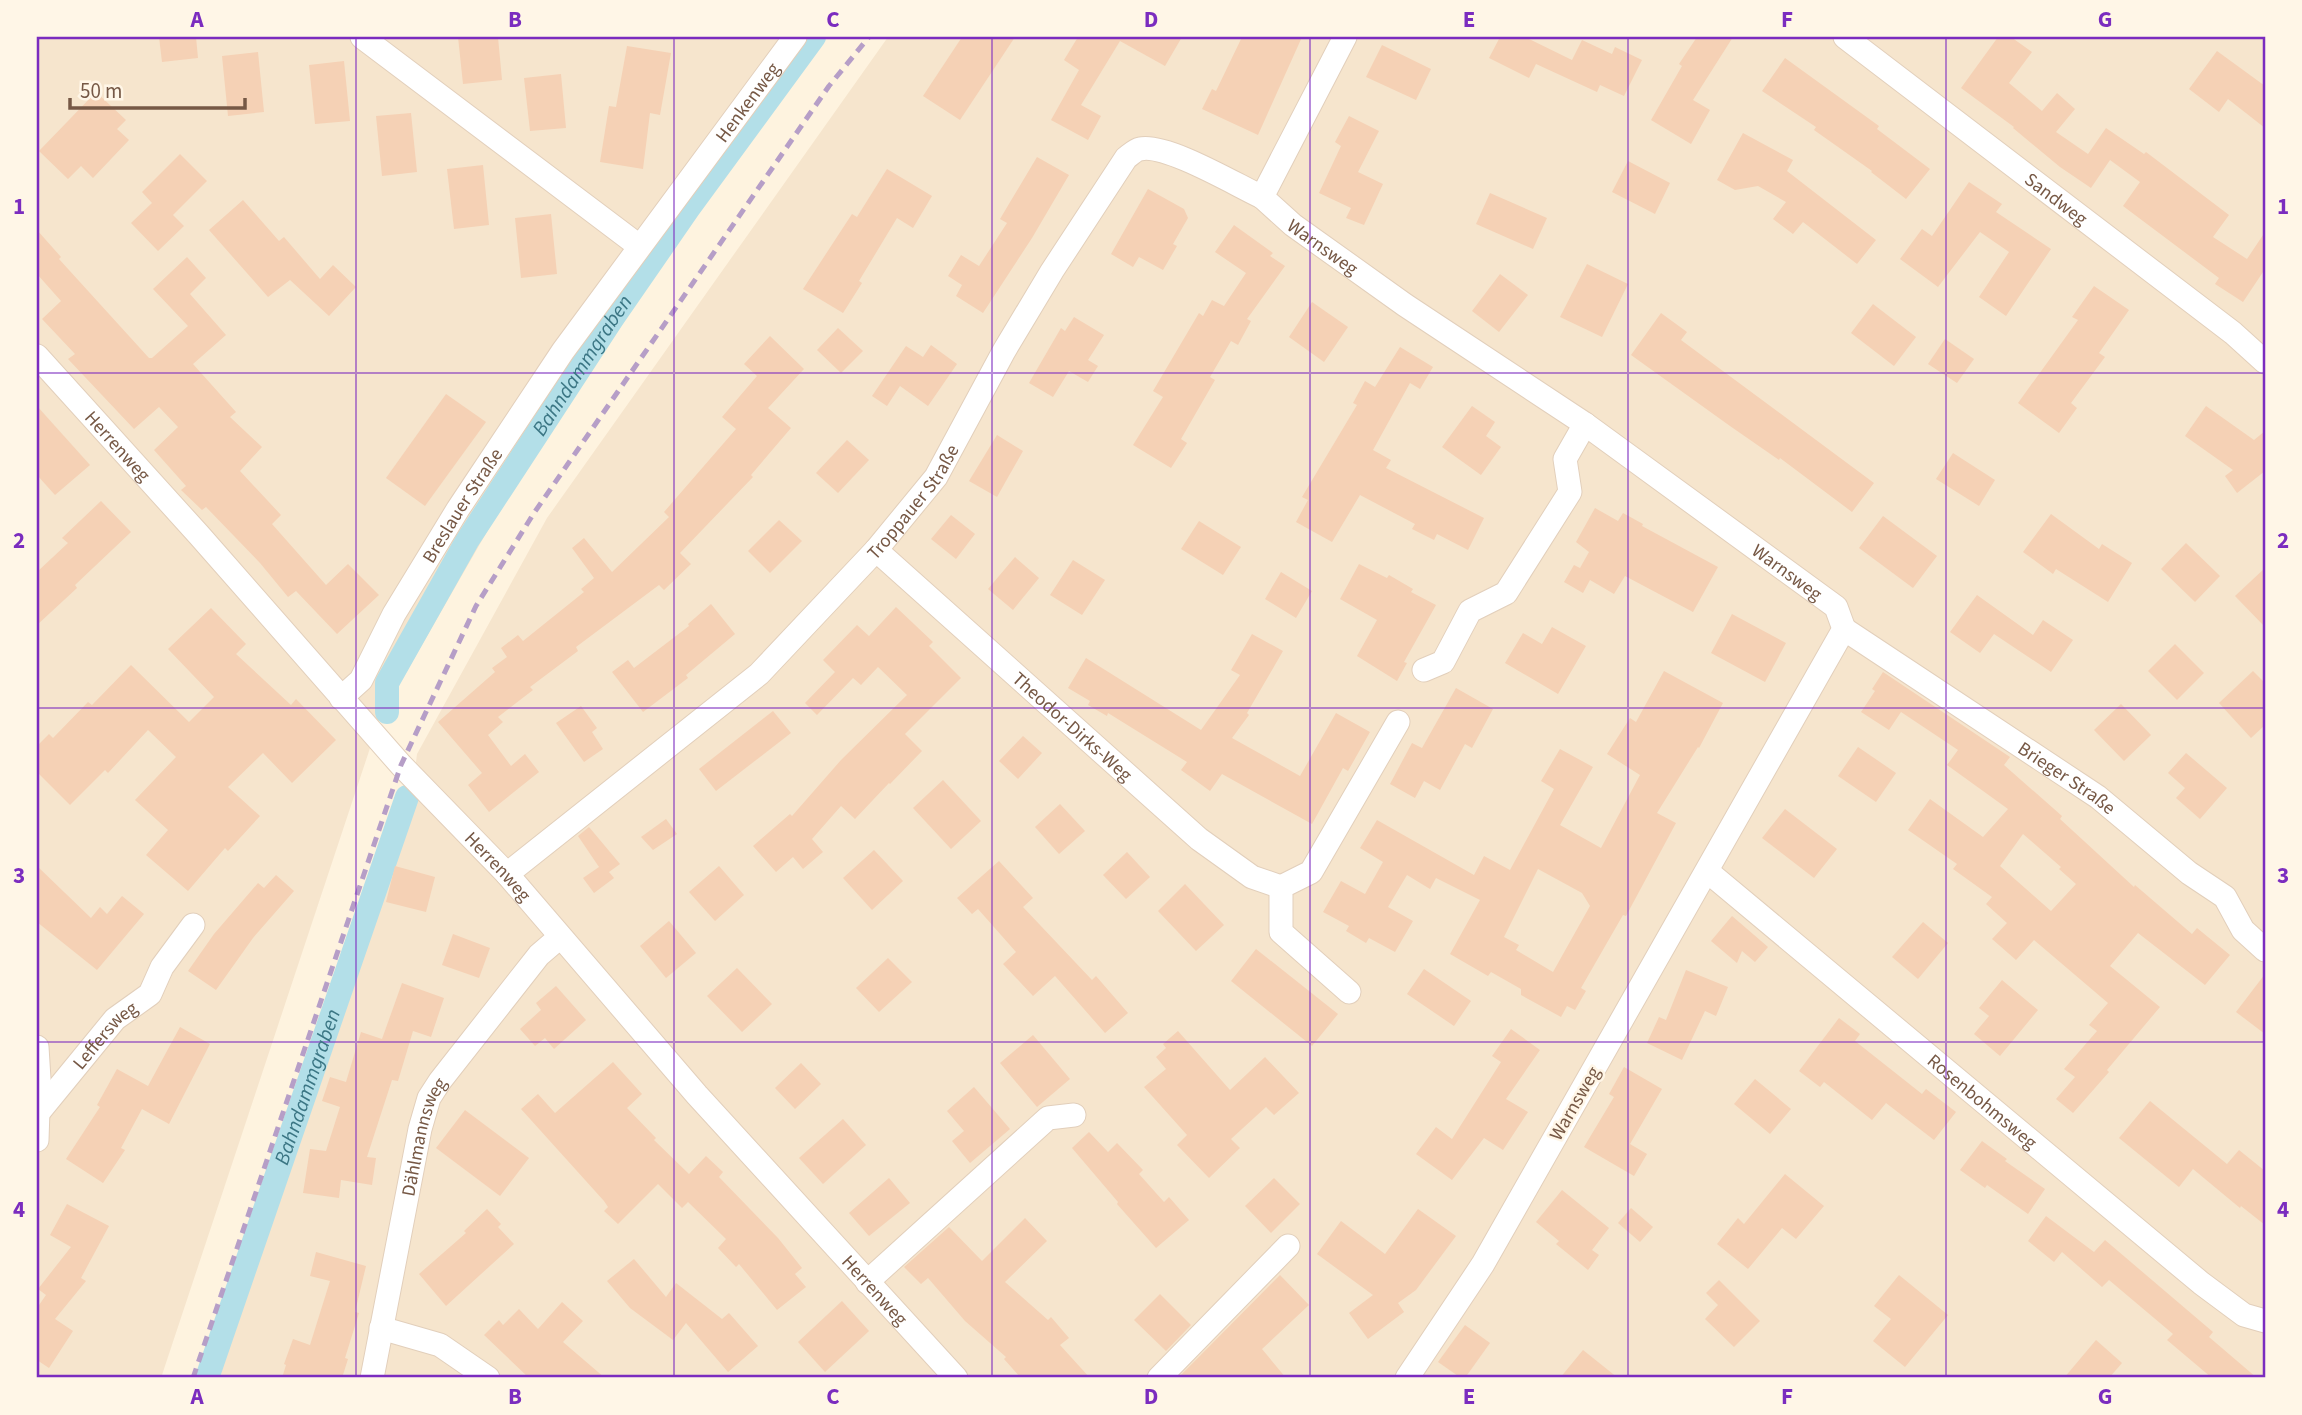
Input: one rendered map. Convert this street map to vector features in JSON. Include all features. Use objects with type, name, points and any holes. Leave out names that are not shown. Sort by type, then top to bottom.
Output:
[{"type":"street","points":[[362,37],[639,246]]},
{"type":"street","name":"Henkenweg","points":[[700,168],[795,37]]},
{"type":"street","points":[[1262,197],[1345,37]]},
{"type":"street","name":"Sandweg","points":[[1845,37],[2233,333],[2265,362]]},
{"type":"street","name":"Troppauer Straße","points":[[507,874],[759,674],[876,550],[936,477],[1004,351],[1053,268],[1126,158],[1138,149],[1170,153],[1262,197]]},
{"type":"street","name":"Breslauer Straße","points":[[341,698],[361,680],[394,614],[458,509],[563,351],[700,168]]},
{"type":"street","name":"Warnsweg","points":[[1262,197],[1293,225],[1394,297],[1585,424],[1836,607],[1844,629],[1483,1264],[1407,1378]]},
{"type":"street","name":"Herrenweg","points":[[37,356],[401,765],[507,874],[697,1096],[956,1378]]},
{"type":"street","points":[[1424,670],[1443,662],[1470,611],[1506,593],[1570,492],[1565,459],[1585,424]]},
{"type":"street","name":"Theodor-Dirks-Weg","points":[[876,550],[1199,839],[1252,877],[1281,887]]},
{"type":"street","name":"Brieger Straße","points":[[1844,629],[2098,797],[2189,873],[2225,897],[2243,930],[2265,950]]},
{"type":"street","points":[[1349,992],[1281,932],[1281,887],[1311,872],[1398,722]]},
{"type":"street","name":"Rosenbohmsweg","points":[[1707,871],[2201,1283],[2244,1315],[2265,1321]]},
{"type":"street","name":"Leffersweg","points":[[38,1113],[115,1018],[150,994],[162,967],[193,925]]},
{"type":"street","name":"Dählmannsweg","points":[[373,1378],[420,1129],[429,1098],[539,955],[560,937]]},
{"type":"street","points":[[37,1047],[37,1140]]},
{"type":"street","points":[[867,1282],[1048,1118],[1074,1115]]},
{"type":"street","points":[[1159,1378],[1289,1246]]},
{"type":"street","points":[[381,1328],[440,1345],[488,1378]]},
{"type":"shaded area","points":[[37,37],[818,37],[719,177],[492,523],[380,718],[161,1378],[37,1378]]},
{"type":"shaded area","points":[[888,37],[2265,37],[2265,1378],[216,1378],[411,803],[417,754],[547,518]]},
{"type":"building","points":[[159,37],[196,37],[198,58],[162,62]]},
{"type":"building","points":[[458,37],[498,37],[502,80],[463,84]]},
{"type":"building","points":[[962,37],[1015,37],[960,120],[923,96]]},
{"type":"building","points":[[1078,37],[1182,37],[1165,66],[1120,41],[1081,105],[1101,116],[1088,140],[1051,120],[1079,70],[1064,60]]},
{"type":"building","points":[[1242,37],[1302,37],[1258,135],[1202,109],[1212,89],[1216,91]]},
{"type":"building","points":[[1500,37],[1525,37],[1572,60],[1582,40],[1612,54],[1615,47],[1642,60],[1624,96],[1600,85],[1597,92],[1536,64],[1529,78],[1489,58]]},
{"type":"building","points":[[1697,37],[1733,37],[1693,100],[1710,110],[1691,144],[1651,120],[1682,66],[1679,64]]},
{"type":"building","points":[[1998,37],[2011,37],[2032,52],[2009,83],[2042,111],[2057,93],[2075,109],[2056,132],[2088,154],[2106,128],[2144,154],[2146,152],[2229,215],[2213,237],[2247,259],[2265,232],[2265,269],[2243,302],[2215,284],[2219,278],[2123,206],[2140,182],[2110,160],[2091,188],[2060,167],[2014,127],[1961,88]]},
{"type":"building","points":[[1382,45],[1431,69],[1416,100],[1366,77]]},
{"type":"building","points":[[627,46],[671,53],[660,115],[650,113],[643,169],[600,162],[609,106],[616,107]]},
{"type":"building","points":[[2217,51],[2265,86],[2265,128],[2228,99],[2219,112],[2189,89]]},
{"type":"building","points":[[258,52],[264,112],[228,116],[222,56]]},
{"type":"building","points":[[1785,58],[1879,126],[1877,129],[1930,169],[1906,199],[1814,130],[1816,127],[1762,91]]},
{"type":"building","points":[[344,61],[350,121],[315,124],[309,65]]},
{"type":"building","points":[[561,74],[566,128],[530,131],[524,78]]},
{"type":"building","points":[[96,92],[126,120],[117,129],[129,140],[93,178],[81,166],[68,179],[39,151]]},
{"type":"building","points":[[411,113],[417,172],[382,176],[376,116]]},
{"type":"building","points":[[1349,116],[1379,131],[1358,172],[1383,184],[1364,225],[1346,218],[1351,208],[1319,193],[1341,146],[1335,142]]},
{"type":"building","points":[[1743,133],[1793,160],[1787,171],[1876,240],[1857,264],[1803,222],[1793,234],[1773,219],[1786,202],[1758,186],[1735,190],[1717,180]]},
{"type":"building","points":[[180,154],[207,181],[173,215],[184,226],[158,251],[131,223],[152,203],[142,192]]},
{"type":"building","points":[[1037,157],[1069,175],[983,313],[956,296],[962,285],[948,276],[961,255],[979,266],[1007,223],[1000,219]]},
{"type":"building","points":[[1628,161],[1670,183],[1655,214],[1612,192]]},
{"type":"building","points":[[483,165],[489,225],[454,229],[447,169]]},
{"type":"building","points":[[887,169],[932,196],[913,228],[897,218],[843,313],[803,289],[852,214],[857,217]]},
{"type":"building","points":[[1969,182],[2002,204],[1996,212],[2051,249],[2006,316],[1979,297],[2009,252],[1980,232],[1938,287],[1900,259],[1922,229],[1932,236]]},
{"type":"building","points":[[1148,189],[1184,209],[1188,218],[1173,244],[1177,246],[1163,270],[1139,257],[1133,267],[1111,254]]},
{"type":"building","points":[[1490,193],[1547,218],[1533,249],[1476,224]]},
{"type":"building","points":[[243,200],[279,241],[284,237],[320,279],[333,265],[356,287],[329,316],[290,280],[268,297],[209,230]]},
{"type":"building","points":[[551,214],[557,274],[521,278],[515,218]]},
{"type":"building","points":[[1234,225],[1273,253],[1270,256],[1285,266],[1247,319],[1251,321],[1238,345],[1231,341],[1210,377],[1215,380],[1181,439],[1187,443],[1171,468],[1133,445],[1163,397],[1153,391],[1199,313],[1203,316],[1212,300],[1224,306],[1246,273],[1215,252]]},
{"type":"building","points":[[37,230],[61,257],[59,259],[149,358],[188,326],[153,289],[187,257],[206,278],[190,294],[226,335],[193,364],[236,412],[230,417],[262,447],[240,471],[281,515],[272,524],[326,585],[348,564],[379,595],[337,634],[296,591],[288,597],[260,563],[206,507],[202,510],[181,490],[186,486],[154,450],[178,427],[159,407],[134,429],[68,359],[75,354],[42,319],[61,301],[37,274]]},
{"type":"building","points":[[1587,264],[1628,284],[1602,337],[1560,317]]},
{"type":"building","points":[[1500,274],[1528,295],[1499,332],[1472,311]]},
{"type":"building","points":[[2094,286],[2129,310],[2099,353],[2105,357],[2071,403],[2077,408],[2059,433],[2018,403],[2078,320],[2072,317]]},
{"type":"building","points":[[1312,302],[1348,327],[1324,362],[1289,337]]},
{"type":"building","points":[[1873,304],[1916,337],[1894,366],[1851,333]]},
{"type":"building","points":[[1661,313],[1687,332],[1681,340],[1874,483],[1852,512],[1780,458],[1779,460],[1631,355]]},
{"type":"building","points":[[1074,317],[1104,335],[1088,360],[1098,366],[1088,382],[1069,371],[1053,397],[1029,383],[1061,328],[1065,331]]},
{"type":"building","points":[[838,328],[863,351],[841,373],[817,350]]},
{"type":"building","points":[[770,336],[804,369],[768,408],[791,428],[751,475],[753,477],[680,553],[691,564],[664,590],[659,585],[576,647],[578,651],[530,687],[533,690],[498,717],[503,722],[488,735],[511,766],[525,754],[539,772],[489,812],[468,785],[482,773],[438,722],[495,672],[492,668],[507,657],[501,648],[518,635],[523,641],[584,592],[581,589],[594,578],[572,548],[584,538],[612,572],[669,517],[664,512],[736,429],[722,417],[757,376],[744,364]]},
{"type":"building","points":[[1945,339],[1974,359],[1957,383],[1928,364]]},
{"type":"building","points":[[931,345],[957,364],[928,406],[900,386],[887,406],[872,396],[906,346],[923,357]]},
{"type":"building","points":[[1400,347],[1433,367],[1420,389],[1410,383],[1373,450],[1391,460],[1386,468],[1484,518],[1468,550],[1437,534],[1434,540],[1412,529],[1415,524],[1360,495],[1332,542],[1296,522],[1308,500],[1302,497],[1357,405],[1353,403],[1365,381],[1375,387]]},
{"type":"building","points":[[446,394],[486,422],[425,506],[386,478]]},
{"type":"building","points":[[37,406],[90,465],[55,495],[37,475]]},
{"type":"building","points":[[1472,406],[1495,422],[1486,436],[1501,447],[1481,475],[1442,447]]},
{"type":"building","points":[[2206,406],[2254,440],[2265,431],[2265,471],[2237,493],[2225,476],[2233,470],[2185,436]]},
{"type":"building","points":[[997,435],[1023,451],[997,497],[969,481]]},
{"type":"building","points":[[847,440],[869,460],[838,493],[816,473]]},
{"type":"building","points":[[1953,453],[1995,480],[1979,506],[1936,479]]},
{"type":"building","points":[[101,501],[131,532],[37,625],[37,572],[68,543],[62,538]]},
{"type":"building","points":[[1595,508],[1618,521],[1623,513],[1718,567],[1693,612],[1625,576],[1614,594],[1590,580],[1583,593],[1564,582],[1574,565],[1580,568],[1589,552],[1576,542]]},
{"type":"building","points":[[2051,514],[2099,549],[2102,544],[2132,563],[2108,602],[2056,569],[2053,574],[2023,552]]},
{"type":"building","points":[[951,515],[975,534],[956,559],[931,539]]},
{"type":"building","points":[[1883,516],[1937,556],[1913,588],[1859,548]]},
{"type":"building","points":[[779,520],[802,541],[770,573],[748,551]]},
{"type":"building","points":[[1199,521],[1241,547],[1223,575],[1181,549]]},
{"type":"building","points":[[2186,543],[2220,576],[2195,602],[2161,569]]},
{"type":"building","points":[[1015,557],[1039,578],[1013,610],[988,589]]},
{"type":"building","points":[[1073,560],[1105,580],[1082,615],[1050,595]]},
{"type":"building","points":[[1359,564],[1387,578],[1389,575],[1413,589],[1411,592],[1436,605],[1404,662],[1407,663],[1397,681],[1357,656],[1377,620],[1340,599]]},
{"type":"building","points":[[2265,568],[2265,627],[2235,596]]},
{"type":"building","points":[[1281,572],[1312,591],[1296,618],[1265,599]]},
{"type":"building","points":[[1977,595],[2033,635],[2043,620],[2073,640],[2051,672],[1994,634],[1980,653],[1950,632]]},
{"type":"building","points":[[711,604],[735,634],[686,675],[688,678],[643,712],[612,672],[628,660],[634,668],[689,626],[688,624]]},
{"type":"building","points":[[896,607],[933,642],[929,646],[961,678],[905,734],[922,751],[855,819],[841,806],[812,839],[823,852],[803,869],[793,857],[776,872],[753,846],[790,814],[792,816],[841,760],[907,695],[878,667],[861,685],[853,678],[817,715],[805,703],[835,672],[823,660],[857,625],[869,636]]},
{"type":"building","points":[[211,608],[246,644],[236,654],[291,705],[296,699],[336,740],[292,783],[263,753],[228,787],[260,816],[228,851],[225,848],[188,891],[146,855],[168,830],[135,800],[176,757],[148,730],[108,773],[105,770],[70,805],[37,772],[37,746],[49,734],[53,738],[88,702],[92,705],[131,665],[189,722],[214,697],[168,649]]},
{"type":"building","points":[[1732,614],[1786,643],[1765,682],[1711,653]]},
{"type":"building","points":[[1552,627],[1586,646],[1558,694],[1505,663],[1523,633],[1542,644]]},
{"type":"building","points":[[1252,634],[1283,651],[1247,713],[1249,715],[1232,738],[1300,776],[1336,713],[1370,732],[1348,771],[1343,768],[1312,824],[1222,774],[1210,791],[1181,770],[1187,762],[1108,713],[1107,716],[1088,705],[1090,701],[1068,688],[1086,658],[1201,730],[1240,675],[1231,670]]},
{"type":"building","points":[[2175,644],[2204,673],[2177,700],[2148,671]]},
{"type":"building","points":[[1664,671],[1723,703],[1699,748],[1657,813],[1676,823],[1626,916],[1623,915],[1581,988],[1586,991],[1575,1010],[1567,1006],[1561,1017],[1521,995],[1521,989],[1491,972],[1488,976],[1450,954],[1480,900],[1436,878],[1430,889],[1407,875],[1388,907],[1413,921],[1395,952],[1369,938],[1366,943],[1346,931],[1349,926],[1323,912],[1341,881],[1365,894],[1383,862],[1360,848],[1377,820],[1474,875],[1484,856],[1510,870],[1554,789],[1541,781],[1560,749],[1593,767],[1560,825],[1601,848],[1640,775],[1607,754],[1630,718],[1636,722]],"holes":[[[1538,869],[1582,893],[1590,906],[1553,972],[1516,950],[1519,945],[1504,937]]]},
{"type":"building","points":[[2253,671],[2265,683],[2265,725],[2251,738],[2219,703]]},
{"type":"building","points":[[1883,672],[2010,757],[2004,765],[2062,816],[2060,819],[2134,887],[2135,885],[2192,934],[2197,928],[2230,955],[2205,985],[2138,933],[2110,966],[2160,1007],[2073,1113],[2056,1099],[2075,1077],[2064,1069],[2097,1031],[2089,1025],[2108,1003],[2034,940],[2016,960],[1992,939],[2007,923],[1986,904],[1992,897],[1953,869],[1957,864],[1908,830],[1930,799],[1983,837],[2008,809],[1947,765],[1958,750],[1901,712],[1889,730],[1861,712],[1875,691],[1872,689]],"holes":[[[2023,834],[2061,867],[2059,869],[2076,884],[2051,911],[2000,866]]]},
{"type":"building","points":[[1456,688],[1493,709],[1472,748],[1465,744],[1440,790],[1424,781],[1415,798],[1390,784],[1412,743],[1422,748]]},
{"type":"building","points":[[2121,704],[2151,735],[2124,761],[2094,730]]},
{"type":"building","points":[[581,706],[597,728],[592,732],[603,749],[584,762],[556,723]]},
{"type":"building","points":[[773,711],[791,733],[716,791],[699,769]]},
{"type":"building","points":[[1023,736],[1042,753],[1018,779],[999,761]]},
{"type":"building","points":[[1858,747],[1896,773],[1876,802],[1838,776]]},
{"type":"building","points":[[2186,753],[2227,788],[2200,819],[2176,798],[2185,788],[2168,773]]},
{"type":"building","points":[[943,780],[981,821],[951,849],[913,808]]},
{"type":"building","points":[[1060,804],[1085,831],[1059,854],[1035,827]]},
{"type":"building","points":[[1785,809],[1837,849],[1814,878],[1762,838]]},
{"type":"building","points":[[666,819],[677,834],[653,850],[641,837]]},
{"type":"building","points":[[589,827],[620,864],[609,872],[614,878],[594,893],[583,878],[599,867],[578,836]]},
{"type":"building","points":[[874,850],[903,881],[872,910],[843,878]]},
{"type":"building","points":[[1127,852],[1150,877],[1126,899],[1103,875]]},
{"type":"building","points":[[999,861],[1033,898],[1023,907],[1092,980],[1096,976],[1128,1013],[1105,1033],[1055,976],[1033,996],[1003,964],[1016,952],[978,909],[972,914],[957,898]]},
{"type":"building","points":[[37,866],[91,918],[100,907],[107,914],[122,896],[144,914],[97,970],[37,922]]},
{"type":"building","points":[[395,866],[435,877],[426,912],[386,902]]},
{"type":"building","points":[[719,866],[744,895],[715,921],[689,892]]},
{"type":"building","points":[[276,875],[294,891],[253,938],[216,990],[188,971],[214,934],[258,883],[264,888]]},
{"type":"building","points":[[1185,884],[1224,925],[1196,951],[1158,911]]},
{"type":"building","points":[[1732,916],[1768,947],[1755,962],[1742,951],[1737,963],[1711,941]]},
{"type":"building","points":[[669,921],[696,953],[666,978],[640,946]]},
{"type":"building","points":[[1923,922],[1948,943],[1918,979],[1892,957]]},
{"type":"building","points":[[453,934],[490,948],[479,978],[442,965]]},
{"type":"building","points":[[1256,949],[1338,1014],[1312,1046],[1231,981]]},
{"type":"building","points":[[888,958],[912,982],[879,1012],[856,988]]},
{"type":"building","points":[[737,968],[772,1004],[742,1032],[707,996]]},
{"type":"building","points":[[1424,969],[1471,1001],[1454,1026],[1407,994]]},
{"type":"building","points":[[1686,970],[1728,987],[1716,1016],[1705,1011],[1682,1060],[1647,1043],[1659,1017],[1666,1020]]},
{"type":"building","points":[[2265,974],[2265,1034],[2236,1012]]},
{"type":"building","points":[[2002,980],[2038,1010],[2000,1056],[1974,1034],[1989,1016],[1979,1008]]},
{"type":"building","points":[[402,983],[444,998],[431,1037],[413,1031],[398,1081],[392,1080],[367,1157],[376,1158],[372,1185],[341,1180],[339,1198],[303,1193],[310,1149],[326,1151],[340,1107],[322,1101],[330,1077],[346,1082],[361,1032],[382,1039]]},
{"type":"building","points":[[556,986],[586,1020],[554,1049],[545,1038],[535,1046],[520,1029],[541,1010],[536,1003]]},
{"type":"building","points":[[1839,1018],[1860,1034],[1855,1041],[1922,1094],[1926,1089],[1956,1112],[1934,1140],[1886,1103],[1872,1120],[1824,1082],[1820,1087],[1799,1071]]},
{"type":"building","points":[[180,1027],[210,1044],[169,1124],[142,1109],[121,1148],[125,1150],[103,1183],[66,1159],[100,1107],[97,1105],[117,1069],[148,1086]]},
{"type":"building","points":[[1511,1029],[1540,1050],[1506,1099],[1528,1112],[1503,1150],[1484,1138],[1452,1180],[1416,1154],[1436,1127],[1452,1139],[1501,1062],[1492,1056]]},
{"type":"building","points":[[1178,1031],[1230,1090],[1265,1057],[1299,1093],[1274,1115],[1266,1107],[1231,1139],[1240,1148],[1209,1178],[1177,1145],[1187,1135],[1144,1087],[1166,1069],[1156,1057],[1166,1048],[1163,1044]]},
{"type":"building","points":[[1033,1035],[1070,1079],[1037,1107],[1000,1063]]},
{"type":"building","points":[[613,1062],[642,1094],[627,1108],[656,1138],[654,1140],[689,1174],[706,1156],[723,1172],[719,1177],[778,1238],[802,1268],[795,1274],[806,1287],[777,1310],[739,1264],[736,1267],[718,1248],[726,1239],[688,1202],[682,1208],[658,1184],[618,1224],[604,1211],[608,1207],[604,1201],[521,1109],[538,1094],[555,1113]]},
{"type":"building","points":[[801,1063],[821,1084],[795,1109],[775,1088]]},
{"type":"building","points":[[1624,1067],[1662,1089],[1630,1144],[1647,1154],[1634,1176],[1584,1147],[1614,1097],[1609,1094]]},
{"type":"building","points":[[1755,1079],[1791,1109],[1770,1134],[1734,1104]]},
{"type":"building","points":[[974,1087],[1010,1129],[970,1163],[952,1141],[964,1131],[947,1111]]},
{"type":"building","points":[[2150,1101],[2227,1164],[2239,1150],[2265,1171],[2265,1225],[2193,1169],[2179,1187],[2119,1138]]},
{"type":"building","points":[[465,1110],[529,1158],[500,1196],[436,1148]]},
{"type":"building","points":[[843,1119],[866,1145],[823,1184],[799,1158]]},
{"type":"building","points":[[1089,1132],[1108,1152],[1117,1143],[1143,1170],[1139,1174],[1164,1202],[1169,1197],[1189,1220],[1156,1248],[1072,1148]]},
{"type":"building","points":[[1982,1141],[2045,1189],[2028,1214],[1960,1170]]},
{"type":"building","points":[[1785,1174],[1824,1206],[1796,1239],[1782,1228],[1748,1269],[1717,1244],[1738,1218],[1744,1224]]},
{"type":"building","points":[[889,1178],[910,1203],[869,1236],[849,1213]]},
{"type":"building","points":[[1274,1178],[1300,1204],[1271,1233],[1245,1206]]},
{"type":"building","points":[[1562,1190],[1609,1228],[1592,1250],[1599,1255],[1588,1270],[1556,1244],[1559,1241],[1536,1222]]},
{"type":"building","points":[[67,1204],[109,1226],[81,1278],[86,1281],[55,1319],[73,1331],[49,1368],[37,1360],[37,1308],[46,1295],[38,1289],[71,1247],[50,1235]]},
{"type":"building","points":[[1631,1208],[1653,1227],[1640,1242],[1618,1223]]},
{"type":"building","points":[[487,1209],[501,1224],[498,1227],[514,1244],[446,1306],[419,1274],[466,1233],[464,1231]]},
{"type":"building","points":[[1418,1209],[1456,1236],[1416,1290],[1398,1303],[1404,1312],[1368,1339],[1349,1313],[1373,1295],[1317,1254],[1341,1221],[1385,1254]]},
{"type":"building","points":[[2046,1216],[2094,1252],[2105,1240],[2213,1332],[2209,1337],[2257,1378],[2212,1378],[2167,1340],[2173,1334],[2109,1280],[2102,1287],[2062,1252],[2054,1262],[2028,1241]]},
{"type":"building","points":[[1025,1218],[1047,1241],[1005,1282],[1048,1320],[1051,1317],[1069,1338],[1060,1345],[1090,1378],[1021,1378],[1004,1359],[1006,1357],[965,1321],[928,1278],[921,1284],[904,1267],[949,1227],[982,1261]]},
{"type":"building","points":[[316,1252],[366,1266],[355,1312],[359,1313],[345,1358],[348,1359],[342,1378],[282,1378],[293,1339],[310,1345],[330,1281],[310,1276]]},
{"type":"building","points":[[634,1259],[666,1297],[676,1283],[722,1319],[729,1313],[758,1346],[728,1372],[686,1323],[673,1340],[630,1308],[607,1281]]},
{"type":"building","points":[[1280,1275],[1309,1305],[1262,1349],[1286,1378],[1178,1378]]},
{"type":"building","points":[[1899,1275],[1948,1315],[1905,1367],[1873,1341],[1891,1319],[1874,1306]]},
{"type":"building","points":[[1719,1280],[1760,1321],[1734,1347],[1705,1319],[1718,1305],[1706,1293]]},
{"type":"building","points":[[1160,1294],[1191,1325],[1166,1351],[1134,1320]]},
{"type":"building","points":[[842,1301],[869,1331],[825,1372],[798,1342]]},
{"type":"building","points":[[562,1302],[583,1321],[563,1342],[605,1378],[529,1378],[484,1335],[499,1320],[503,1325],[519,1309],[538,1329]]},
{"type":"building","points":[[1465,1325],[1490,1343],[1465,1378],[1461,1378],[1438,1362]]},
{"type":"building","points":[[2096,1340],[2122,1363],[2109,1378],[2064,1378]]},
{"type":"building","points":[[1583,1350],[1618,1378],[1560,1378]]},
{"type":"waterway","name":"Bahndammgraben","points":[[387,712],[387,683],[467,541],[612,319],[688,209],[814,37]]},
{"type":"waterway","name":"Bahndammgraben","points":[[207,1378],[407,797]]},
{"type":"railway","points":[[193,1378],[401,765],[476,606],[534,513],[829,86],[869,37]]}]
